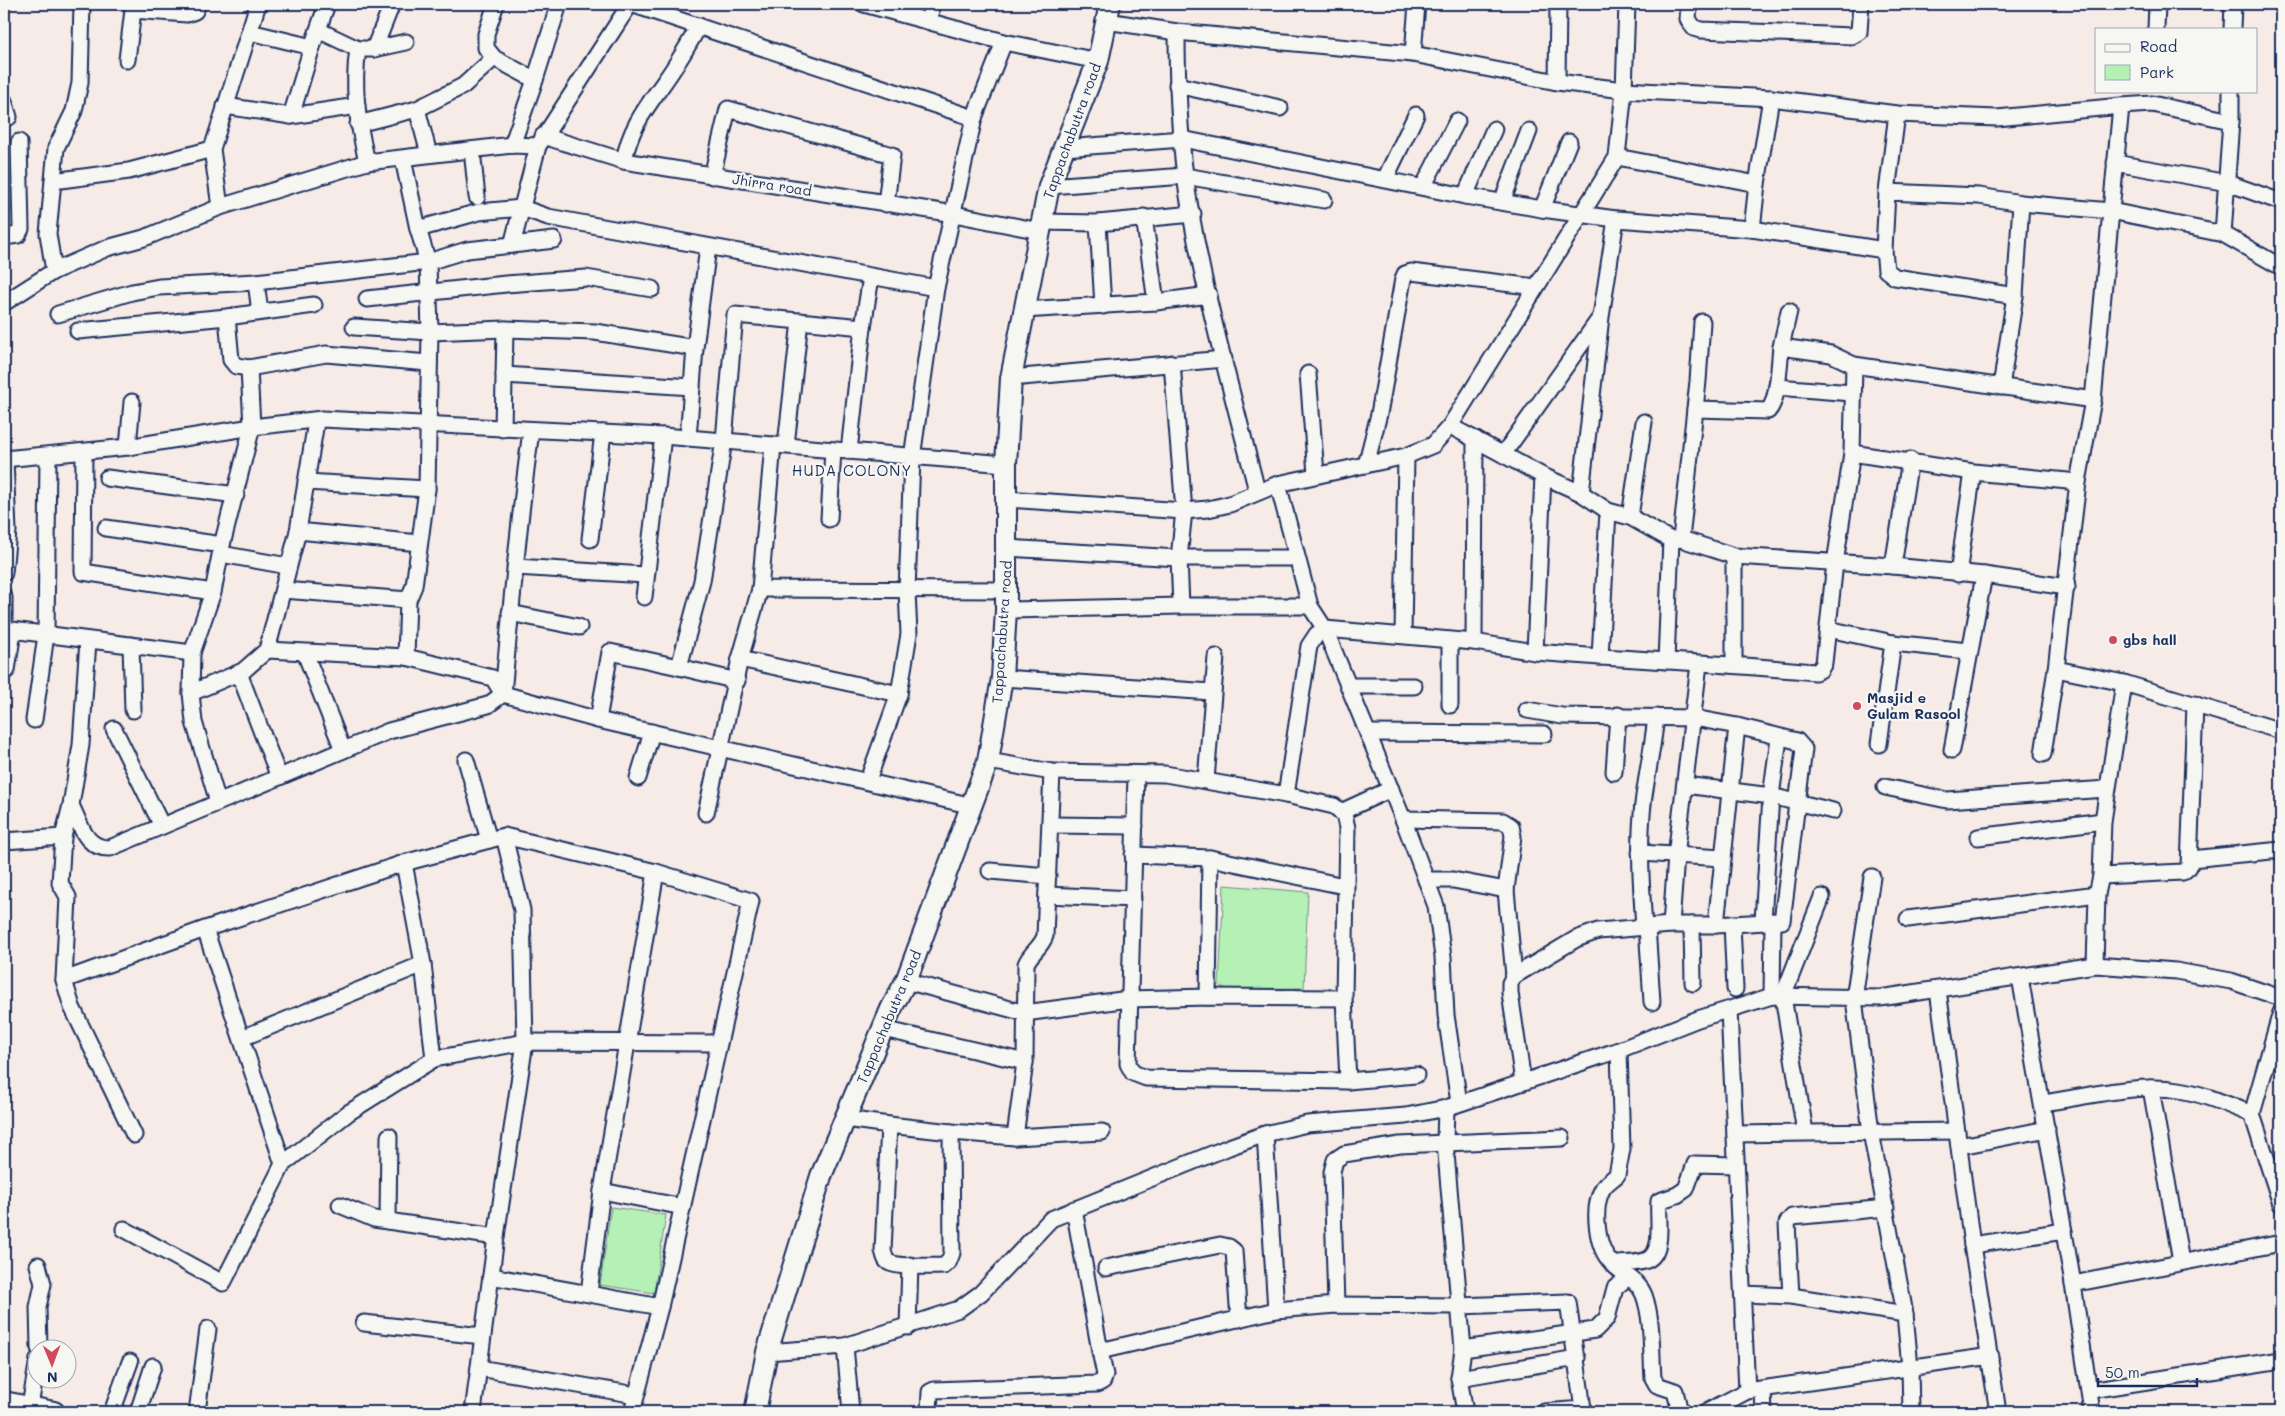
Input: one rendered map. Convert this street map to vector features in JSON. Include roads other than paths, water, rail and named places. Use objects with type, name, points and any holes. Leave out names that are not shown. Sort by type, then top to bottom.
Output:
[{"type":"main road","name":"Tappachabutra road","points":[[755,1412],[767,1352],[822,1176],[883,1029],[906,981],[973,806],[988,761],[1002,678],[1008,548],[1006,464],[1011,378],[1049,186],[1098,60],[1109,12]]},
{"type":"main road","points":[[4,1402],[54,1412]]},
{"type":"street","points":[[54,271],[48,234],[56,148],[74,111],[80,83],[82,4]]},
{"type":"street","points":[[127,60],[134,7],[187,14],[195,11],[198,4]]},
{"type":"street","points":[[220,207],[212,149],[258,4]]},
{"type":"street","points":[[291,116],[327,4]]},
{"type":"street","points":[[374,49],[392,4]]},
{"type":"street","points":[[496,4],[486,34],[486,48],[494,58],[535,80]]},
{"type":"street","points":[[512,145],[559,4]]},
{"type":"street","points":[[512,245],[540,141],[630,4],[974,118]]},
{"type":"street","points":[[864,4],[1004,42],[1098,60]]},
{"type":"street","points":[[930,21],[931,4]]},
{"type":"street","points":[[1413,54],[1417,4]]},
{"type":"street","points":[[1557,82],[1558,4]]},
{"type":"street","points":[[1006,499],[1184,511],[1222,506],[1278,484],[1316,474],[1406,456],[1433,445],[1450,426],[1584,213],[1617,157],[1624,90],[1627,4]]},
{"type":"street","points":[[1689,4],[1688,19],[1694,28],[1701,30],[1852,36],[1858,32],[1861,4]]},
{"type":"street","points":[[2156,28],[2157,4]]},
{"type":"street","points":[[2232,4],[2232,28]]},
{"type":"street","points":[[1109,12],[1177,32],[1413,54],[1557,82],[1624,90],[1771,98],[1897,114],[1997,118],[2121,106],[2152,97],[2231,121]]},
{"type":"street","points":[[624,161],[627,143],[637,120],[678,63],[699,26]]},
{"type":"street","points":[[318,30],[358,49],[374,49],[406,42]]},
{"type":"street","points":[[250,32],[312,47]]},
{"type":"street","points":[[1177,32],[1177,85],[1185,176],[1209,296],[1257,492]]},
{"type":"street","points":[[868,780],[899,694],[909,634],[907,591],[912,458],[936,288],[954,214],[963,160],[974,118],[1004,42]]},
{"type":"street","points":[[358,49],[354,70],[358,124],[367,162]]},
{"type":"street","points":[[358,124],[417,109],[462,86],[494,58]]},
{"type":"street","points":[[1177,85],[1280,108]]},
{"type":"street","points":[[2223,234],[2228,183],[2231,92]]},
{"type":"street","points":[[1752,229],[1757,184],[1771,98]]},
{"type":"street","points":[[4,101],[9,117]]},
{"type":"street","points":[[225,106],[291,116],[357,106]]},
{"type":"street","points":[[2043,754],[2067,587],[2078,482],[2093,400],[2121,106]]},
{"type":"street","points":[[417,109],[429,154]]},
{"type":"street","points":[[712,176],[728,109],[892,155],[886,204]]},
{"type":"street","points":[[1385,178],[1416,114]]},
{"type":"street","points":[[1897,114],[1887,192],[1884,250],[1886,270],[1894,277],[2015,296]]},
{"type":"street","points":[[1424,187],[1457,120]]},
{"type":"street","points":[[1465,196],[1494,129]]},
{"type":"street","points":[[1502,202],[1529,131]]},
{"type":"street","points":[[1064,148],[1182,139],[1385,178],[1465,196],[1542,209],[1584,213],[1616,219],[1752,229],[1884,250]]},
{"type":"street","name":"Jhirra road","points":[[4,303],[54,271],[107,248],[144,238],[220,207],[367,162],[540,141],[624,161],[712,176],[886,204],[1041,226],[1098,223],[1192,214]]},
{"type":"street","points":[[4,238],[18,235],[21,229],[19,142]]},
{"type":"street","points":[[1542,209],[1569,142]]},
{"type":"street","points":[[53,181],[129,171],[212,149]]},
{"type":"street","points":[[472,150],[477,196]]},
{"type":"street","points":[[1617,157],[1757,184]]},
{"type":"street","points":[[404,159],[418,230],[428,262],[430,332],[427,489],[414,586],[408,600],[406,657]]},
{"type":"street","points":[[2115,163],[2228,183],[2281,202]]},
{"type":"street","points":[[1049,186],[1185,176],[1324,200]]},
{"type":"street","points":[[1887,192],[1979,196],[2021,203],[2111,211],[2223,234],[2281,267]]},
{"type":"street","points":[[2001,388],[2015,296],[2021,203]]},
{"type":"street","points":[[418,230],[479,212],[522,208],[548,217],[936,288]]},
{"type":"street","points":[[1144,218],[1156,302]]},
{"type":"street","points":[[1581,493],[1601,317],[1616,219]]},
{"type":"street","points":[[1098,223],[1103,306]]},
{"type":"street","points":[[58,314],[132,292],[159,287],[256,282],[428,262],[468,250],[554,240]]},
{"type":"street","points":[[688,438],[695,348],[708,247]]},
{"type":"street","points":[[1366,465],[1380,414],[1402,279],[1405,274],[1411,272],[1536,287]]},
{"type":"street","points":[[849,452],[863,327],[871,277]]},
{"type":"street","points":[[367,299],[506,284],[586,278],[652,289]]},
{"type":"street","points":[[256,282],[260,312]]},
{"type":"street","points":[[1023,310],[1103,306],[1209,296]]},
{"type":"street","points":[[78,331],[227,317],[314,305]]},
{"type":"street","points":[[1695,409],[1768,411],[1771,408],[1777,387],[1781,347],[1789,310]]},
{"type":"street","points":[[679,667],[702,581],[724,440],[735,315],[863,327]]},
{"type":"street","points":[[227,317],[231,360],[236,366],[249,368],[326,354],[428,363]]},
{"type":"street","points":[[1504,453],[1601,317]]},
{"type":"street","points":[[706,813],[737,681],[740,659],[760,589],[800,321]]},
{"type":"street","points":[[1666,661],[1676,539],[1695,409],[1702,322]]},
{"type":"street","points":[[354,327],[430,332],[505,329],[595,332],[695,348]]},
{"type":"street","points":[[503,429],[505,329]]},
{"type":"street","points":[[1781,347],[1831,354],[1854,366],[2093,400]]},
{"type":"street","points":[[1011,378],[1224,359]]},
{"type":"street","points":[[1172,364],[1184,511],[1179,558],[1181,606]]},
{"type":"street","points":[[1286,795],[1309,646],[1316,634],[1325,629],[1474,642],[1535,652],[1699,664],[1734,664],[1815,672],[1820,670],[1824,663],[1852,453],[1854,366]]},
{"type":"street","points":[[218,802],[194,722],[191,694],[192,653],[213,592],[221,549],[252,427],[249,368]]},
{"type":"street","points":[[1308,374],[1316,474]]},
{"type":"street","points":[[504,375],[692,387]]},
{"type":"street","points":[[1777,387],[1852,393]]},
{"type":"street","points":[[128,447],[132,402]]},
{"type":"street","points":[[4,574],[8,531],[4,459],[128,447],[252,427],[316,422],[322,419],[724,440],[912,458],[1006,464]]},
{"type":"street","points":[[191,694],[239,673],[256,663],[268,650],[298,531],[316,422]]},
{"type":"street","points":[[1630,517],[1644,422]]},
{"type":"street","points":[[1450,426],[1504,453],[1543,476],[1581,493],[1608,511],[1630,517],[1676,539],[1734,556],[1893,566],[1958,574],[1984,575],[2067,587]]},
{"type":"street","points":[[71,805],[91,844],[100,848],[110,848],[389,731],[488,706],[503,694],[520,508],[530,430]]},
{"type":"street","points":[[590,539],[603,433]]},
{"type":"street","points":[[644,597],[645,575],[663,436]]},
{"type":"street","points":[[1474,642],[1475,439]]},
{"type":"street","points":[[829,519],[833,450]]},
{"type":"street","points":[[84,452],[83,572],[213,592]]},
{"type":"street","points":[[1852,453],[1910,460],[1973,472],[2078,482]]},
{"type":"street","points":[[34,720],[46,635],[48,456]]},
{"type":"street","points":[[1403,635],[1406,456]]},
{"type":"street","points":[[1893,566],[1910,460]]},
{"type":"street","points":[[1958,574],[1973,472]]},
{"type":"street","points":[[1535,652],[1543,476]]},
{"type":"street","points":[[106,478],[236,495]]},
{"type":"street","points":[[306,482],[427,489]]},
{"type":"street","points":[[1278,484],[1294,538],[1297,558],[1310,606],[1325,629],[1391,789],[1436,906],[1443,957],[1452,1105],[1445,1142],[1463,1349],[1459,1378],[1465,1412]]},
{"type":"street","points":[[1600,657],[1608,511]]},
{"type":"street","points":[[106,528],[221,549],[288,566]]},
{"type":"street","points":[[298,531],[419,544]]},
{"type":"street","points":[[1008,548],[1179,558],[1297,558]]},
{"type":"street","points":[[1734,556],[1734,664]]},
{"type":"street","points":[[516,567],[645,575]]},
{"type":"street","points":[[1952,750],[1968,651],[1984,575]]},
{"type":"street","points":[[760,589],[1006,590]]},
{"type":"street","points":[[283,590],[408,600]]},
{"type":"street","points":[[4,596],[7,630],[7,670]]},
{"type":"street","points":[[1006,610],[1181,606],[1310,606]]},
{"type":"street","points":[[510,613],[579,627]]},
{"type":"street","points":[[1828,629],[1893,643],[1968,651]]},
{"type":"street","points":[[7,630],[192,653]]},
{"type":"street","points":[[88,640],[81,745],[71,805],[63,837],[60,883],[68,897],[64,980],[72,1007],[134,1135]]},
{"type":"street","points":[[1450,640],[1450,705]]},
{"type":"street","points":[[1879,744],[1893,643]]},
{"type":"street","points":[[131,645],[133,710]]},
{"type":"street","points":[[268,650],[406,657],[493,678],[503,694],[598,720],[868,780],[973,806]]},
{"type":"street","points":[[598,720],[610,652],[737,681]]},
{"type":"street","points":[[306,653],[343,750]]},
{"type":"street","points":[[1206,780],[1216,657]]},
{"type":"street","points":[[740,659],[899,694]]},
{"type":"street","points":[[1671,925],[1676,856],[1699,664]]},
{"type":"street","points":[[2056,669],[2124,683],[2281,732]]},
{"type":"street","points":[[239,673],[280,777]]},
{"type":"street","points":[[1002,678],[1212,692]]},
{"type":"street","points":[[2095,965],[2097,894],[2101,876],[2103,821],[2124,683]]},
{"type":"street","points":[[1348,686],[1414,686]]},
{"type":"street","points":[[2101,876],[2183,872],[2189,868],[2191,859],[2195,704]]},
{"type":"street","points":[[1523,1082],[1510,992],[1510,983],[1514,976],[1576,939],[1598,931],[1645,926],[1716,925],[1782,921],[1784,918],[1796,802],[1804,749],[1797,741],[1737,726],[1694,718],[1618,715],[1562,716],[1526,710]]},
{"type":"street","points":[[1614,772],[1618,715]]},
{"type":"street","points":[[1652,1002],[1640,853],[1644,795],[1648,782],[1656,717]]},
{"type":"street","points":[[1716,925],[1737,726]]},
{"type":"street","points":[[114,728],[162,826]]},
{"type":"street","points":[[638,778],[652,732]]},
{"type":"street","points":[[1368,732],[1544,734]]},
{"type":"street","points":[[1779,738],[1771,796],[1768,921],[1778,996],[1805,1132]]},
{"type":"street","points":[[466,760],[522,910],[525,1042],[482,1336],[473,1412]]},
{"type":"street","points":[[988,761],[1052,772],[1165,774],[1206,780],[1334,806],[1344,814],[1347,828],[1344,886],[1344,998],[1348,1080]]},
{"type":"street","points":[[1015,1137],[1025,1062],[1026,964],[1029,956],[1042,944],[1045,936],[1052,772]]},
{"type":"street","points":[[1136,774],[1128,1064],[1133,1074],[1146,1078],[1348,1080],[1416,1075]]},
{"type":"street","points":[[1685,784],[1771,796],[1833,811]]},
{"type":"street","points":[[1885,787],[1947,800],[2107,789]]},
{"type":"street","points":[[1341,812],[1391,789]]},
{"type":"street","points":[[1403,819],[1503,821],[1511,826],[1513,836],[1506,890],[1514,976]]},
{"type":"street","points":[[1978,837],[2103,821]]},
{"type":"street","points":[[1051,825],[1135,826]]},
{"type":"street","points":[[4,842],[63,837]]},
{"type":"street","points":[[64,980],[204,929],[404,863],[496,838],[656,872],[751,901],[660,1307],[632,1412]]},
{"type":"street","points":[[2191,859],[2281,850]]},
{"type":"street","points":[[1640,853],[1723,858]]},
{"type":"street","points":[[1133,855],[1210,858],[1344,886]]},
{"type":"street","points":[[1208,996],[1210,858]]},
{"type":"street","points":[[404,863],[423,964],[434,1059]]},
{"type":"street","points":[[990,871],[1048,876]]},
{"type":"street","points":[[589,1293],[602,1191],[656,872]]},
{"type":"street","points":[[1872,877],[1854,999],[1872,1132],[1904,1314],[1910,1367],[1911,1412]]},
{"type":"street","points":[[1426,880],[1453,880],[1506,890]]},
{"type":"street","points":[[1908,919],[2097,894]]},
{"type":"street","points":[[1047,896],[1133,899]]},
{"type":"street","points":[[1778,996],[1822,897]]},
{"type":"street","points":[[1732,924],[1735,989]]},
{"type":"street","points":[[1692,925],[1693,983]]},
{"type":"street","points":[[204,929],[283,1164]]},
{"type":"street","points":[[242,1038],[423,964]]},
{"type":"street","points":[[767,1352],[845,1346],[908,1327],[958,1309],[981,1293],[1051,1219],[1074,1208],[1265,1134],[1307,1124],[1406,1116],[1452,1105],[1619,1050],[1698,1019],[1778,996],[1854,999],[1880,998],[2095,965],[2176,971],[2231,981],[2281,998]]},
{"type":"street","points":[[2020,977],[2073,1284],[2092,1412]]},
{"type":"street","points":[[906,981],[1024,1013],[1129,999],[1208,996],[1344,998]]},
{"type":"street","points":[[1938,990],[1972,1245],[1991,1356],[1998,1412]]},
{"type":"street","points":[[1729,1010],[1747,1391]]},
{"type":"street","points":[[2281,1012],[2252,1114],[2281,1204]]},
{"type":"street","points":[[883,1029],[1025,1062]]},
{"type":"street","points":[[124,1229],[223,1283],[283,1164],[348,1112],[434,1059],[525,1042],[718,1043]]},
{"type":"street","points":[[1619,1050],[1622,1149],[1617,1175],[1604,1186],[1598,1198],[1600,1242],[1605,1255],[1612,1264],[1637,1284],[1644,1297],[1653,1378],[1658,1385],[1675,1391],[1680,1412]]},
{"type":"street","points":[[2042,1103],[2151,1088],[2178,1090],[2201,1095],[2252,1114]]},
{"type":"street","points":[[2151,1088],[2181,1262]]},
{"type":"street","points":[[845,1119],[951,1132],[1015,1137],[1102,1132]]},
{"type":"street","points":[[889,1125],[884,1251],[886,1259],[890,1263],[944,1266],[949,1261],[952,1253],[951,1132]]},
{"type":"street","points":[[1735,1134],[1872,1132],[1958,1138],[1972,1144],[2047,1129]]},
{"type":"street","points":[[1265,1134],[1276,1310]]},
{"type":"street","points":[[388,1221],[389,1136]]},
{"type":"street","points":[[1336,1305],[1332,1172],[1335,1160],[1344,1154],[1363,1150],[1445,1142],[1562,1138]]},
{"type":"street","points":[[1612,1264],[1647,1260],[1654,1255],[1658,1245],[1660,1201],[1678,1195],[1686,1188],[1695,1164],[1736,1165]]},
{"type":"street","points":[[602,1191],[683,1207]]},
{"type":"street","points":[[340,1205],[374,1219],[496,1237]]},
{"type":"street","points":[[929,1412],[930,1392],[934,1390],[1097,1384],[1103,1381],[1104,1375],[1100,1351],[1074,1208]]},
{"type":"street","points":[[1791,1296],[1787,1223],[1792,1217],[1886,1208]]},
{"type":"street","points":[[1972,1245],[2064,1231]]},
{"type":"street","points":[[2073,1284],[2281,1243]]},
{"type":"street","points":[[1106,1268],[1220,1245],[1229,1247],[1234,1251],[1239,1319]]},
{"type":"street","points":[[38,1265],[43,1284],[38,1307],[39,1338]]},
{"type":"street","points":[[908,1327],[910,1265]]},
{"type":"street","points":[[491,1276],[660,1307]]},
{"type":"street","points":[[1463,1349],[1595,1330],[1607,1318],[1615,1288],[1628,1277]]},
{"type":"street","points":[[1743,1294],[1791,1296],[1904,1314]]},
{"type":"street","points":[[1100,1351],[1276,1310],[1336,1305],[1459,1306],[1568,1302],[1583,1409],[1544,1412]]},
{"type":"street","points":[[364,1323],[482,1336]]},
{"type":"street","points":[[197,1412],[208,1329]]},
{"type":"street","points":[[845,1346],[851,1412]]},
{"type":"street","points":[[1707,1412],[1747,1391],[1991,1356]]},
{"type":"street","points":[[1459,1378],[1577,1358]]},
{"type":"street","points":[[2090,1390],[2281,1360]]},
{"type":"street","points":[[112,1412],[130,1362]]},
{"type":"street","points":[[138,1412],[153,1366]]},
{"type":"street","points":[[479,1368],[636,1395]]},
{"type":"street","points":[[30,1406],[33,1388]]},
{"type":"street","points":[[1763,1390],[1764,1412]]},
{"type":"place","name":"gbs hall","points":[[2113,640]]},
{"type":"place","name":"Masjid e Gulam Rasool","points":[[1857,706]]},
{"type":"district","name":"HUDA COLONY","points":[[852,471]]}]
